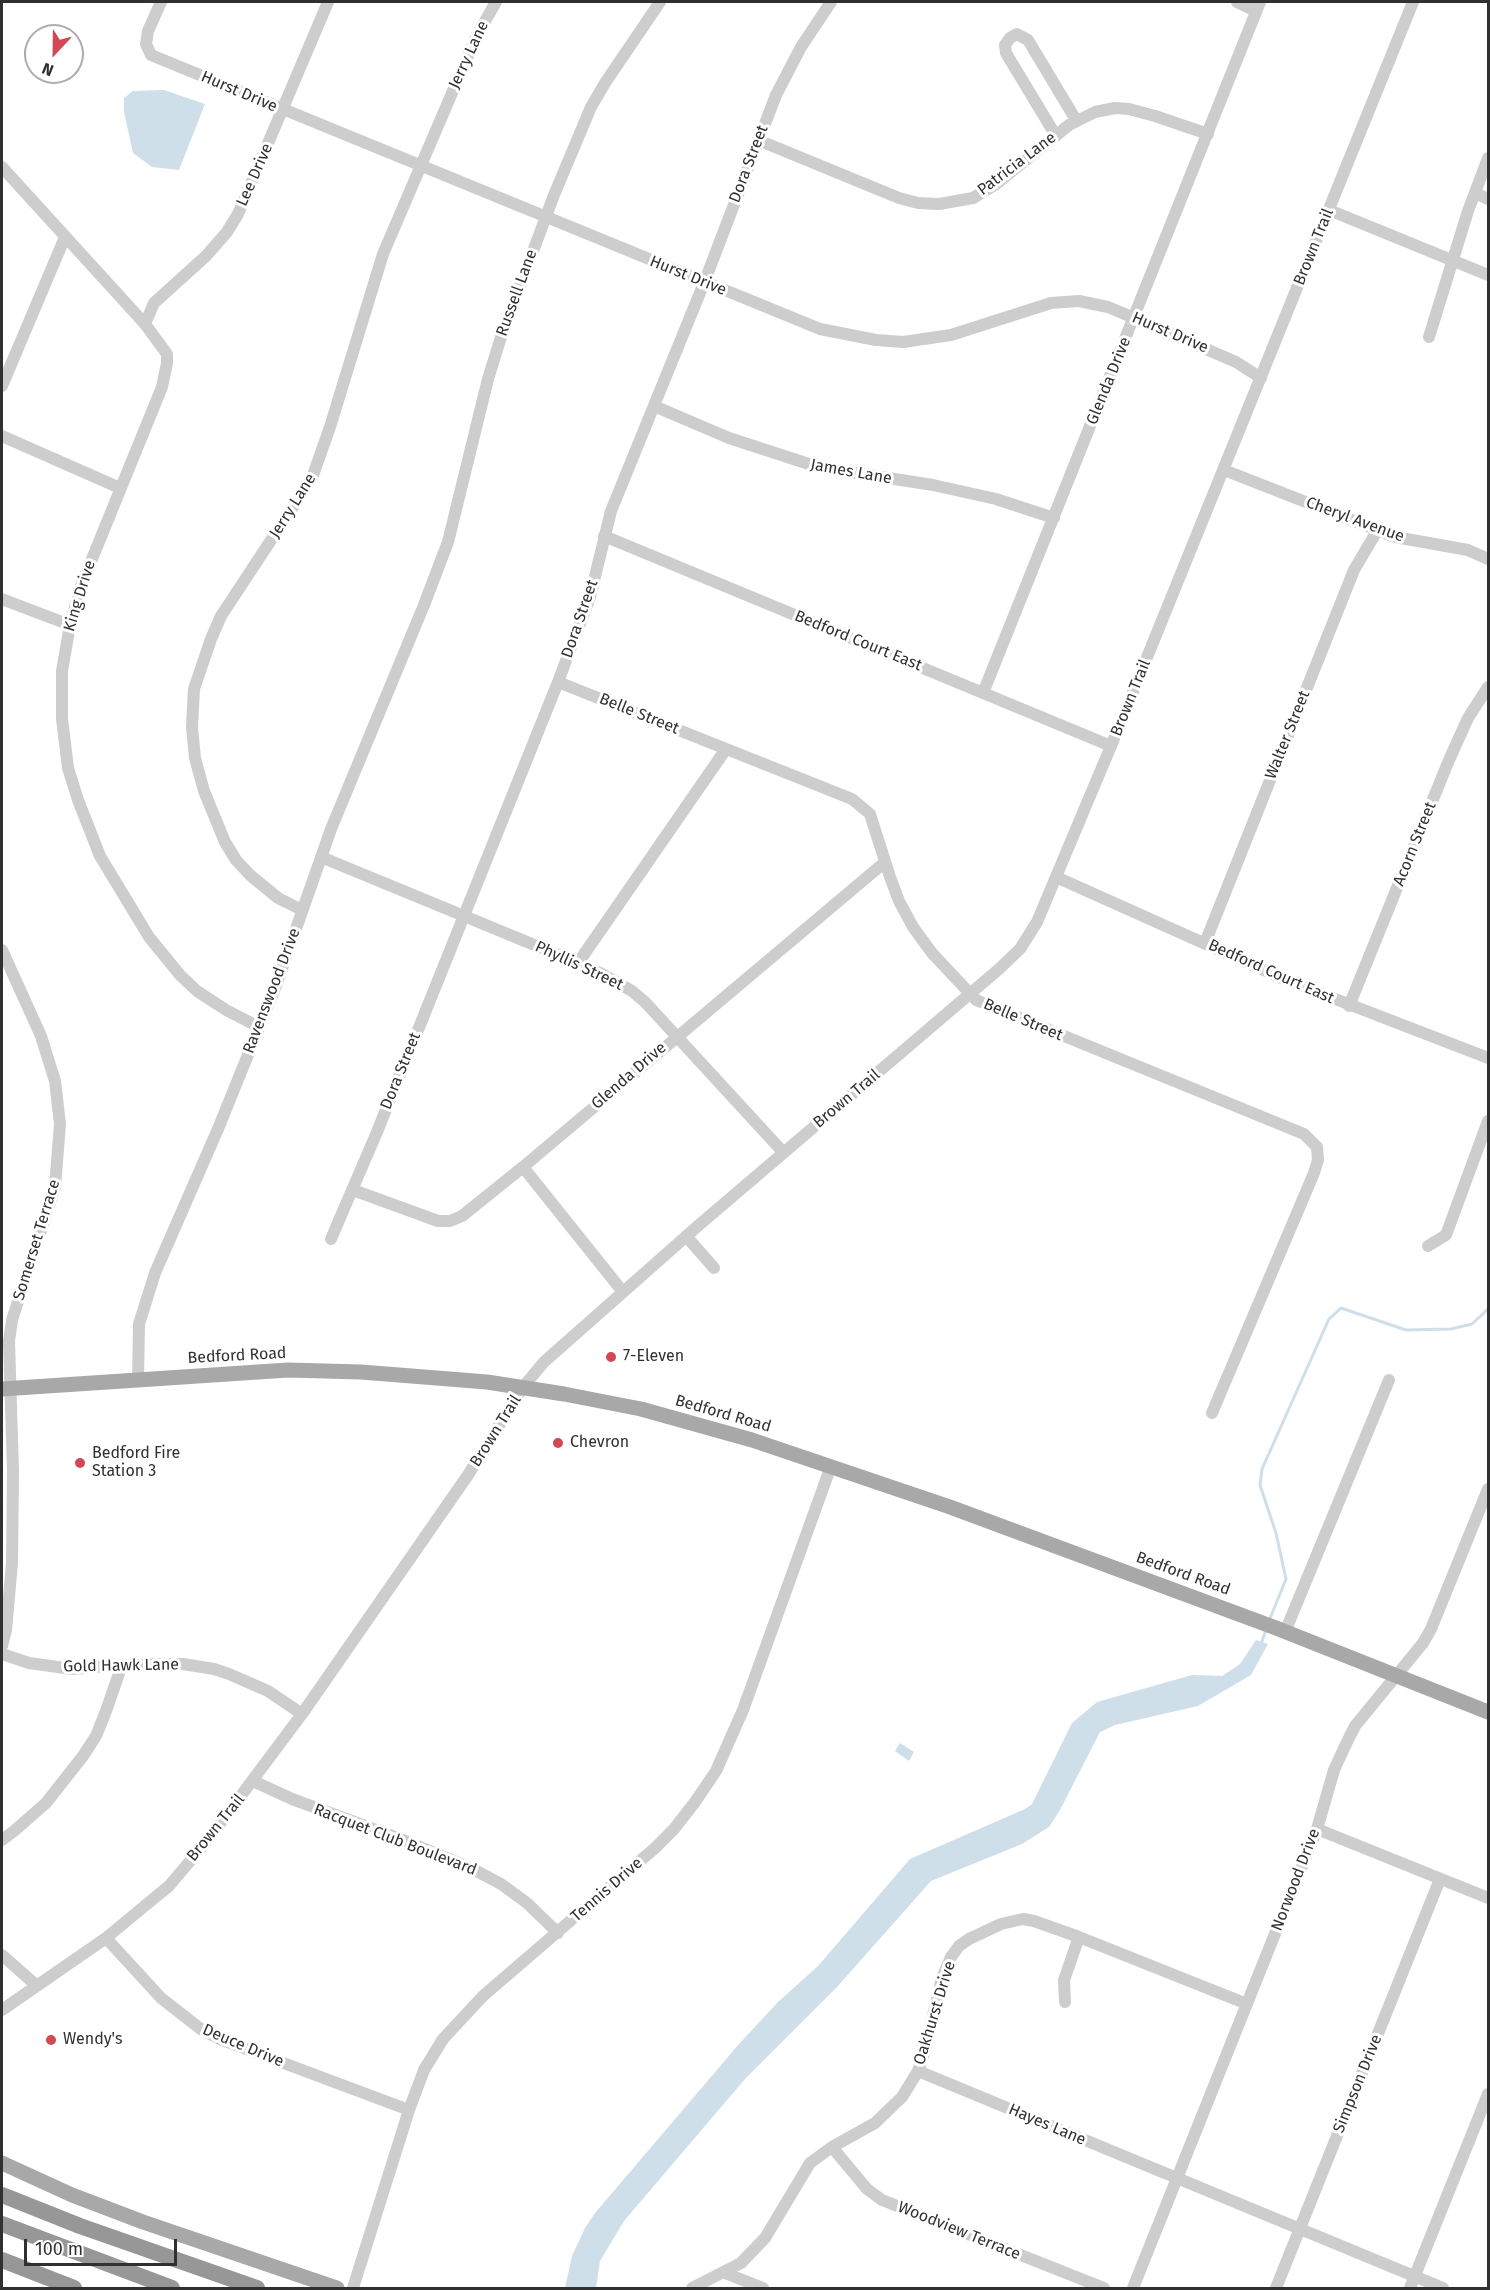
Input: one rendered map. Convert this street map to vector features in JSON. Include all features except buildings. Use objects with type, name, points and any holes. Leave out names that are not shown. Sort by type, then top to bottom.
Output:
[{"type":"highway","points":[[2,2195],[80,2226],[257,2289]]},
{"type":"highway","points":[[2,2224],[172,2289]]},
{"type":"highway","points":[[2,2260],[74,2289]]},
{"type":"main road","name":"Bedford Road","points":[[6,1388],[288,1370],[361,1372],[450,1378],[523,1387],[641,1409],[752,1440],[950,1507],[1274,1627],[1488,1712]]},
{"type":"main road","points":[[2,2163],[72,2195],[143,2222],[337,2289]]},
{"type":"street","name":"Hurst Drive","points":[[161,2],[148,31],[146,44],[152,55],[820,329],[903,342],[951,334],[1051,303],[1080,301],[1108,307],[1134,318],[1236,362],[1261,378]]},
{"type":"street","name":"Lee Drive","points":[[145,324],[154,303],[206,256],[227,232],[238,214],[328,2]]},
{"type":"street","name":"Jerry Lane","points":[[302,910],[278,897],[250,875],[236,860],[225,842],[204,791],[195,758],[192,727],[194,689],[221,616],[312,478],[330,428],[383,254],[476,37],[495,2]]},
{"type":"street","name":"Russell Lane","points":[[424,605],[448,542],[488,379],[545,218],[591,107],[660,2]]},
{"type":"street","name":"Dora Street","points":[[331,1239],[558,682],[590,597],[611,511],[704,283],[776,95],[801,47],[831,2]]},
{"type":"street","points":[[1237,2],[1258,6]]},
{"type":"street","name":"Brown Trail","points":[[2,2010],[106,1938],[169,1886],[207,1841],[302,1714],[468,1475],[523,1387],[543,1362],[1020,949],[1037,922],[1111,746],[1413,2]]},
{"type":"street","name":"Glenda Drive","points":[[983,693],[1258,6]]},
{"type":"street","points":[[1056,136],[1006,53],[1005,45],[1010,38],[1017,34],[1028,40],[1076,120]]},
{"type":"street","name":"Patricia Lane","points":[[758,140],[899,198],[918,203],[939,204],[973,198],[996,184],[1076,120],[1095,112],[1115,108],[1155,116],[1208,134]]},
{"type":"street","points":[[1429,337],[1462,230],[1488,158]]},
{"type":"street","name":"King Drive","points":[[2,167],[145,324],[164,348],[167,363],[162,387],[81,586],[70,625],[62,670],[62,719],[68,768],[100,856],[149,938],[180,975],[197,991],[226,1010],[259,1027]]},
{"type":"street","points":[[1475,193],[1488,199]]},
{"type":"street","points":[[1329,210],[1488,275]]},
{"type":"street","points":[[2,386],[65,237]]},
{"type":"street","name":"James Lane","points":[[654,406],[729,438],[807,464],[857,475],[933,485],[996,499],[1054,518]]},
{"type":"street","points":[[2,435],[120,488]]},
{"type":"street","name":"Cheryl Avenue","points":[[1224,470],[1377,531],[1395,537],[1468,550],[1488,560]]},
{"type":"street","name":"Walter Street","points":[[1205,943],[1354,570],[1377,531]]},
{"type":"street","name":"Bedford Court East","points":[[604,536],[1111,746]]},
{"type":"street","points":[[2,599],[70,625]]},
{"type":"street","name":"Ravenswood Drive","points":[[138,1381],[139,1324],[151,1282],[218,1129],[259,1027],[321,857],[424,605]]},
{"type":"street","name":"Belle Street","points":[[558,682],[852,799],[870,814],[899,901],[913,927],[932,953],[969,994],[982,1004],[1304,1134],[1317,1147],[1318,1160],[1314,1173],[1212,1413]]},
{"type":"street","name":"Acorn Street","points":[[1349,1006],[1449,760],[1468,718],[1488,687]]},
{"type":"street","points":[[578,963],[726,749]]},
{"type":"street","name":"Phyllis Street","points":[[321,857],[578,963],[632,992],[645,1002],[783,1152]]},
{"type":"street","name":"Glenda Drive","points":[[352,1190],[428,1219],[450,1221],[462,1216],[885,862]]},
{"type":"street","name":"Bedford Court East","points":[[1056,877],[1349,1006],[1488,1058]]},
{"type":"street","name":"Somerset Terrace","points":[[2,950],[41,1036],[55,1081],[60,1124],[54,1187],[12,1320],[6,1388],[12,1563],[6,1630],[2,1646]]},
{"type":"street","points":[[1428,1246],[1446,1235],[1488,1121]]},
{"type":"street","points":[[523,1167],[623,1292]]},
{"type":"street","points":[[686,1236],[714,1268]]},
{"type":"street","points":[[1274,1627],[1389,1380]]},
{"type":"street","name":"Tennis Drive","points":[[353,2289],[409,2110],[424,2070],[443,2039],[483,1996],[655,1848],[674,1829],[716,1771],[743,1710],[831,1466]]},
{"type":"street","name":"Norwood Drive","points":[[1133,2289],[1317,1829],[1334,1770],[1350,1736],[1383,1690],[1423,1643],[1431,1629],[1488,1490]]},
{"type":"street","name":"Gold Hawk Lane","points":[[2,1654],[50,1667],[72,1669],[183,1664],[222,1672],[268,1690],[302,1714]]},
{"type":"street","points":[[2,1839],[46,1803],[83,1756],[96,1736],[122,1665]]},
{"type":"street","name":"Racquet Club Boulevard","points":[[253,1781],[292,1799],[471,1868],[501,1884],[528,1903],[558,1933]]},
{"type":"street","points":[[1317,1829],[1488,1898]]},
{"type":"street","name":"Simpson Drive","points":[[1276,2289],[1440,1878]]},
{"type":"street","name":"Oakhurst Drive","points":[[692,2289],[741,2263],[765,2238],[810,2163],[832,2147],[856,2136],[888,2112],[902,2097],[918,2071],[942,1978],[951,1957],[959,1946],[992,1928],[1023,1919],[1034,1921],[1079,1936],[1247,2004]]},
{"type":"street","points":[[1065,2002],[1064,1980],[1079,1936]]},
{"type":"street","name":"Deuce Drive","points":[[106,1938],[161,1998],[202,2030],[228,2043],[409,2110]]},
{"type":"street","points":[[2,1955],[36,1985]]},
{"type":"street","name":"Hayes Lane","points":[[918,2071],[1299,2230],[1412,2283]]},
{"type":"street","points":[[1443,2289],[1412,2283],[1488,2094]]},
{"type":"street","name":"Woodview Terrace","points":[[832,2147],[867,2189],[882,2200],[1104,2289]]},
{"type":"street","points":[[725,2273],[764,2289]]},
{"type":"shaded area","points":[[164,90],[205,104],[179,170],[152,167],[133,153],[124,112],[124,98],[133,91]]},
{"type":"shaded area","points":[[1256,1640],[1268,1644],[1251,1675],[1198,1706],[1115,1725],[1100,1732],[1049,1827],[1022,1844],[931,1881],[837,1987],[745,2079],[624,2221],[600,2261],[596,2288],[565,2288],[572,2256],[595,2213],[739,2044],[778,2002],[818,1966],[910,1859],[1032,1804],[1072,1723],[1097,1702],[1192,1675],[1222,1676],[1240,1664]]},
{"type":"shaded area","points":[[900,1743],[914,1752],[909,1761],[895,1751]]},
{"type":"waterway","points":[[1269,1621],[1286,1579],[1276,1533],[1260,1485],[1262,1469],[1329,1319],[1341,1308],[1406,1330],[1451,1329],[1472,1324],[1488,1309]]},
{"type":"waterway","points":[[1261,1644],[1266,1630]]},
{"type":"place","name":"7-Eleven","points":[[611,1357]]},
{"type":"place","name":"Chevron","points":[[558,1443]]},
{"type":"place","name":"Bedford Fire Station 3","points":[[80,1463]]},
{"type":"place","name":"Wendy's","points":[[51,2040]]}]
